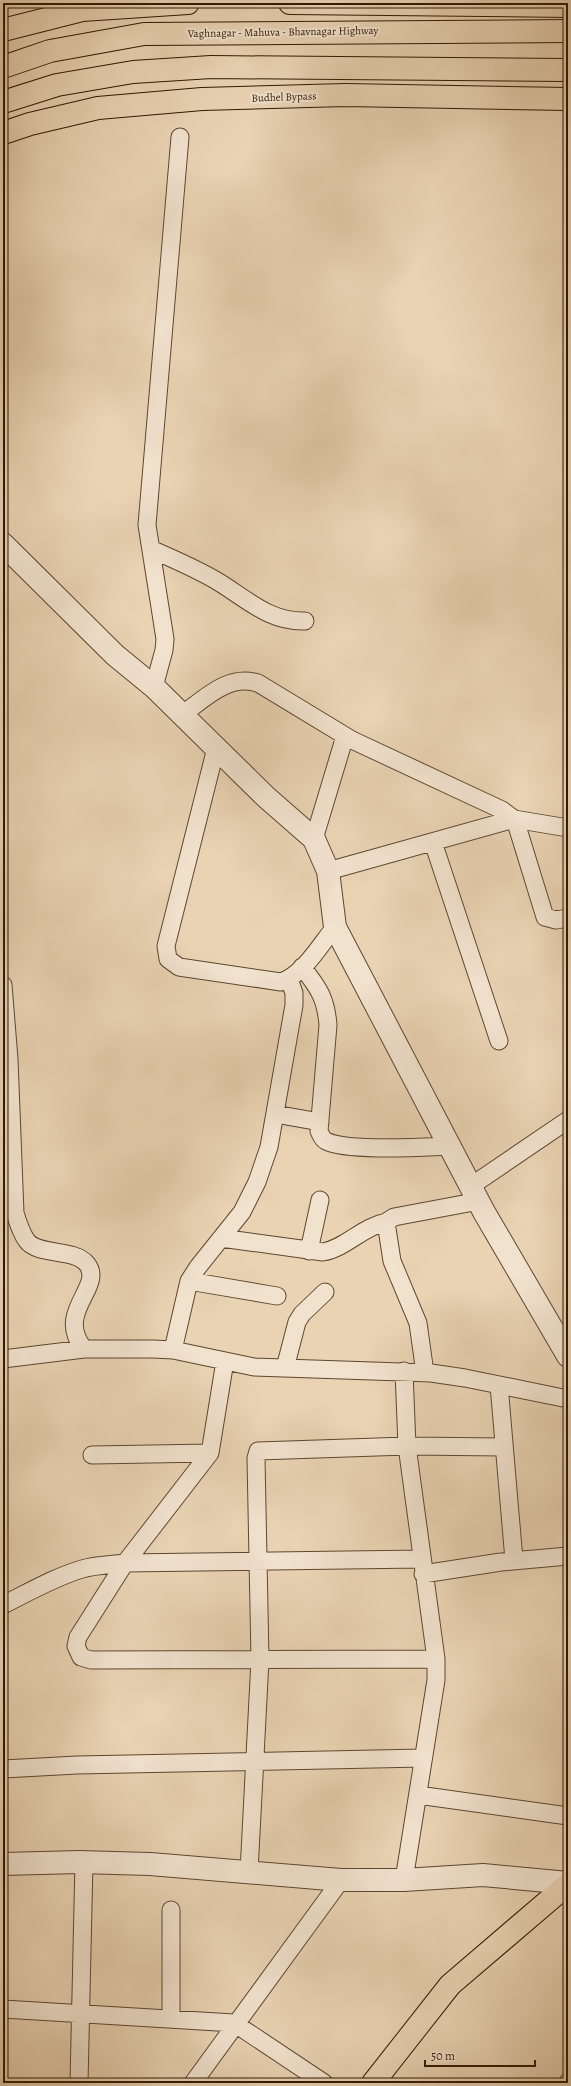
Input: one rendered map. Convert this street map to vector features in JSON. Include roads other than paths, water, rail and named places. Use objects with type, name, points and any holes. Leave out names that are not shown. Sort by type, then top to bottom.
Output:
[{"type":"main road","points":[[3,30],[82,10],[188,3]]},
{"type":"main road","points":[[290,3],[568,6]]},
{"type":"main road","name":"Vaghnagar - Mahuva - Bhavnagar Highway","points":[[3,66],[50,51],[144,34],[568,31]]},
{"type":"main road","points":[[3,102],[57,85],[133,72],[211,67],[568,70]]},
{"type":"main road","name":"Budhel Bypass","points":[[3,133],[30,124],[98,108],[202,99],[344,95],[568,99]]},
{"type":"main road","points":[[373,2083],[450,1985],[568,1884]]},
{"type":"street","points":[[154,687],[164,650],[165,639],[147,525],[180,137]]},
{"type":"street","points":[[3,544],[115,655],[154,687],[266,797],[314,839],[328,871],[335,927],[475,1194],[568,1356]]},
{"type":"street","points":[[151,549],[207,576],[248,602],[274,616],[288,622],[305,621]]},
{"type":"street","points":[[182,715],[221,687],[241,679],[248,680],[268,688],[345,736],[502,810],[514,819],[543,913],[549,919],[568,918]]},
{"type":"street","points":[[314,839],[345,736]]},
{"type":"street","points":[[216,748],[166,946],[168,959],[179,967],[281,982],[289,979],[302,967],[335,927]]},
{"type":"street","points":[[328,871],[514,819],[568,828]]},
{"type":"street","points":[[433,842],[499,1041]]},
{"type":"street","points":[[302,967],[317,986],[327,1009],[328,1025],[320,1122],[321,1136],[326,1141],[334,1144],[358,1147],[450,1146]]},
{"type":"street","points":[[173,1350],[189,1281],[198,1266],[242,1212],[257,1182],[269,1147],[294,1005],[294,993],[289,979]]},
{"type":"street","points":[[3,986],[9,1059],[15,1213],[20,1228],[28,1242],[38,1247],[77,1256],[87,1264],[91,1273],[90,1283],[75,1315],[74,1330],[77,1340],[84,1349]]},
{"type":"street","points":[[275,1114],[320,1122]]},
{"type":"street","points":[[221,1238],[309,1251],[323,1252],[334,1250],[366,1229],[386,1222],[394,1217],[475,1194],[568,1120]]},
{"type":"street","points":[[309,1251],[320,1200]]},
{"type":"street","points":[[386,1222],[392,1261],[418,1323],[425,1373]]},
{"type":"street","points":[[189,1281],[277,1296]]},
{"type":"street","points":[[286,1368],[297,1322],[302,1314],[325,1292]]},
{"type":"street","points":[[3,1358],[84,1349],[173,1350],[244,1366],[425,1373],[499,1385],[568,1399]]},
{"type":"street","points":[[225,1361],[210,1453],[125,1563],[78,1637],[76,1646],[81,1658],[91,1660],[436,1659]]},
{"type":"street","points":[[404,1371],[407,1446],[422,1566],[436,1659],[436,1680],[404,1880]]},
{"type":"street","points":[[499,1385],[514,1560]]},
{"type":"street","points":[[249,1872],[256,1762],[260,1660],[256,1458],[258,1452],[407,1446],[504,1447]]},
{"type":"street","points":[[92,1455],[210,1453]]},
{"type":"street","points":[[3,1604],[55,1579],[83,1568],[125,1563],[259,1561],[422,1566],[568,1556]]},
{"type":"street","points":[[3,1769],[77,1765],[424,1758]]},
{"type":"street","points":[[418,1795],[568,1816]]},
{"type":"street","points":[[79,2083],[84,1862]]},
{"type":"street","points":[[3,1864],[84,1862],[150,1864],[341,1880],[404,1880],[483,1875],[568,1884]]},
{"type":"street","points":[[193,2083],[341,1880]]},
{"type":"street","points":[[171,1910],[171,2018]]},
{"type":"street","points":[[3,2009],[81,2012],[237,2024],[324,2083]]}]
